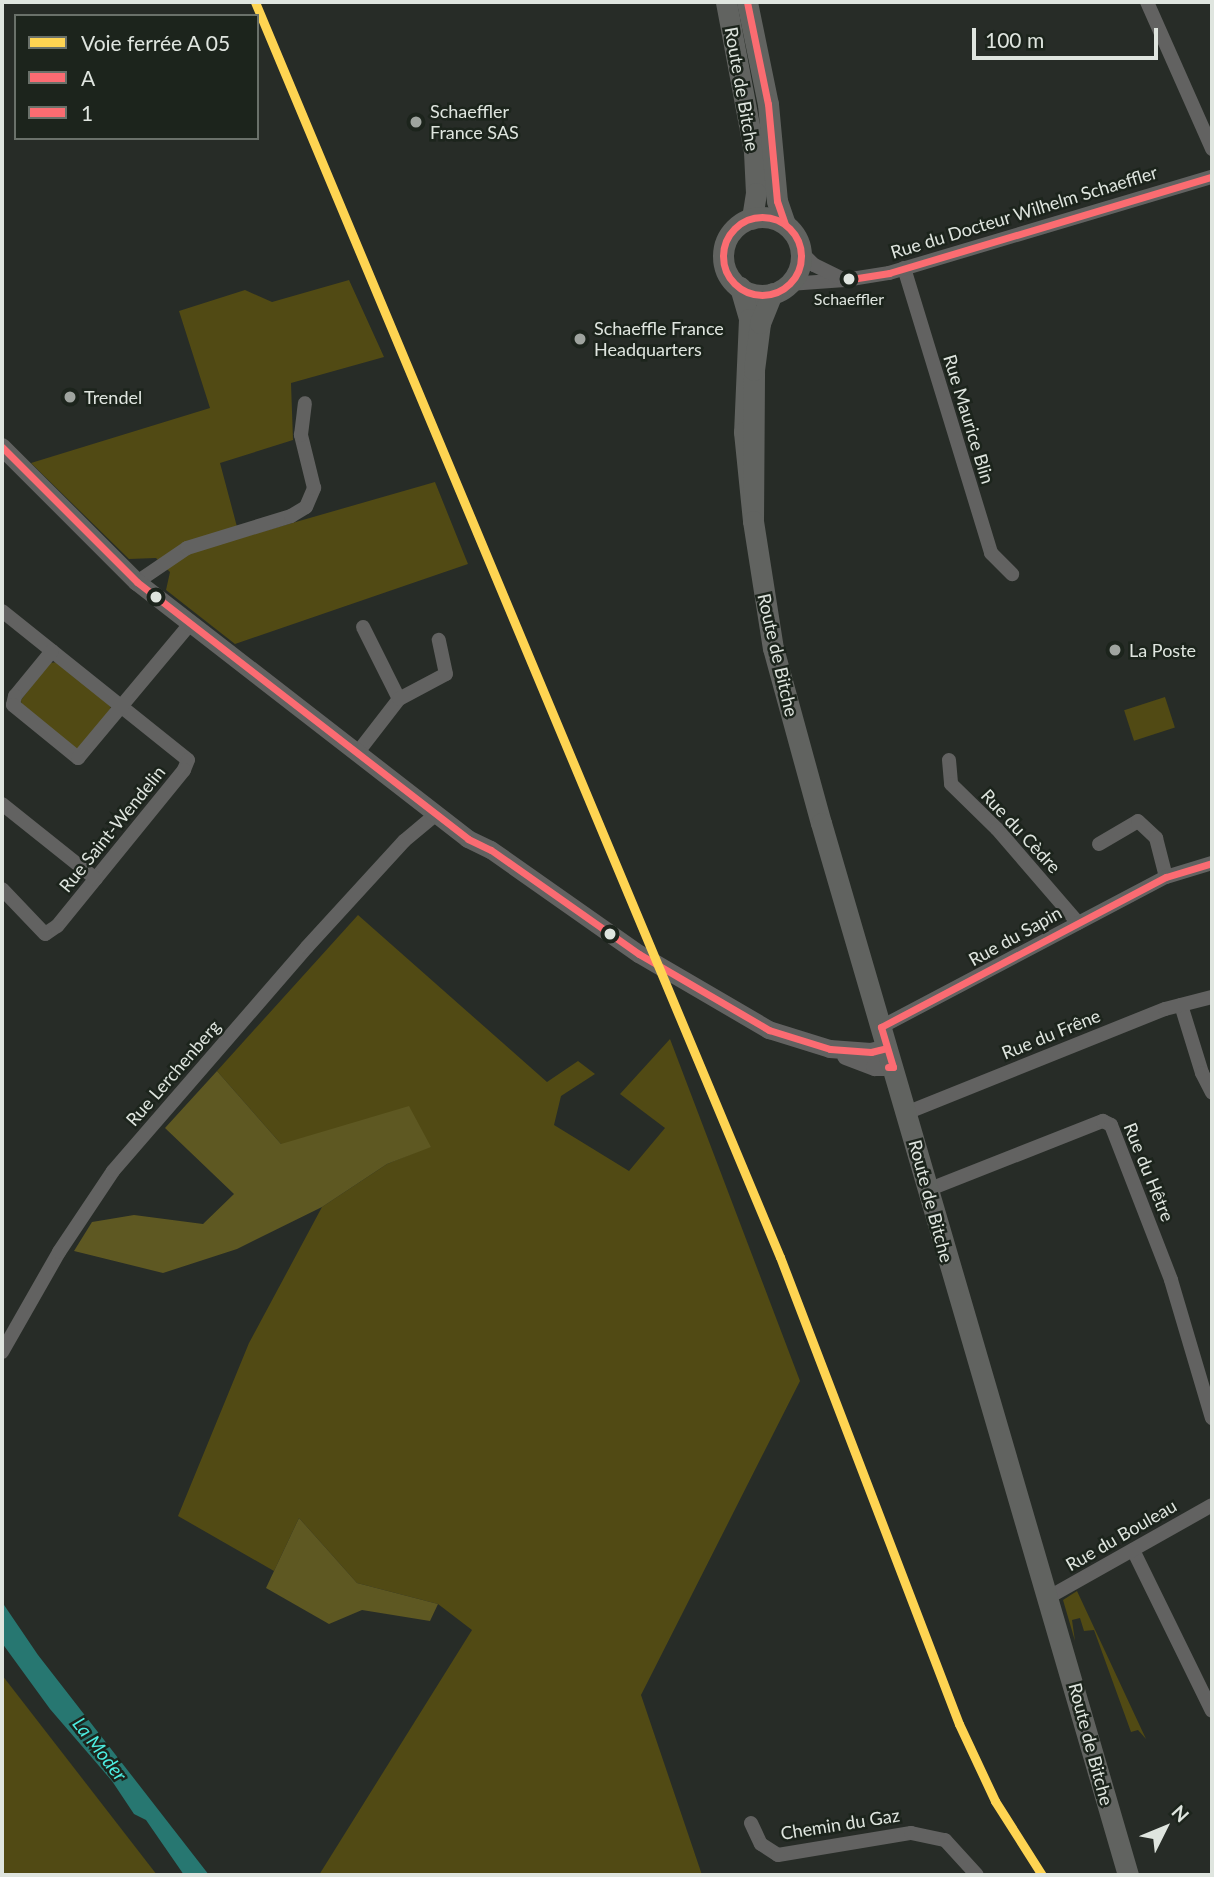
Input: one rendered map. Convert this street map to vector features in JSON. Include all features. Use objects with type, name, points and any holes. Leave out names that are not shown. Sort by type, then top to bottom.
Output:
[{"type":"main road","name":"Route de Bitche","points":[[726,2],[754,152],[756,193],[752,219]]},
{"type":"main road","name":"Route de Bitche","points":[[747,2],[768,104],[777,201],[785,224]]},
{"type":"main road","points":[[769,218],[785,224],[801,252],[800,267],[780,289],[755,294],[740,287],[726,270],[724,250],[732,232],[752,219],[769,218]]},
{"type":"main road","name":"Route de Bitche","points":[[740,287],[749,319],[744,432],[753,521],[773,648],[930,1189],[961,1312],[998,1420],[1024,1528],[1049,1597],[1128,1875]]},
{"type":"main road","name":"Route de Bitche","points":[[753,521],[754,370],[760,323],[780,289]]},
{"type":"street","points":[[1147,2],[1212,149]]},
{"type":"street","name":"Rue du Docteur Wilhelm Schaeffler","points":[[780,289],[904,268],[1212,177]]},
{"type":"street","points":[[801,252],[814,265],[845,280]]},
{"type":"street","name":"Rue Maurice Blin","points":[[904,268],[991,553],[1012,574]]},
{"type":"street","points":[[137,582],[187,548],[291,516],[306,507],[314,488],[301,435],[305,403]]},
{"type":"street","points":[[2,447],[137,582],[358,752],[429,811],[658,965],[769,1030],[830,1049],[867,1065],[890,1058]]},
{"type":"street","name":"Rue Saint-Wendelin","points":[[2,611],[186,756],[187,765],[64,921],[45,934],[2,889]]},
{"type":"street","points":[[52,651],[15,696],[13,705],[68,753],[82,757],[190,624]]},
{"type":"street","points":[[363,627],[399,699]]},
{"type":"street","points":[[358,752],[399,699],[446,674],[448,666],[439,640]]},
{"type":"street","name":"Rue du Cèdre","points":[[949,760],[951,785],[997,829],[1078,923]]},
{"type":"street","points":[[2,804],[96,879]]},
{"type":"street","name":"Rue Lerchenberg","points":[[2,1352],[59,1252],[113,1171],[429,811]]},
{"type":"street","points":[[1099,844],[1138,821],[1156,838],[1166,877]]},
{"type":"street","name":"Rue du Sapin","points":[[881,1027],[1166,877],[1212,863]]},
{"type":"street","name":"Rue du Frêne","points":[[906,1113],[1181,1004],[1212,997]]},
{"type":"street","points":[[1181,1004],[1202,1073],[1212,1093]]},
{"type":"street","name":"Rue du Hêtre","points":[[930,1189],[1103,1121],[1111,1125],[1171,1280],[1212,1418]]},
{"type":"street","name":"Rue du Bouleau","points":[[1049,1597],[1212,1505]]},
{"type":"street","points":[[1133,1550],[1212,1711]]},
{"type":"street","name":"Chemin du Gaz","points":[[751,1824],[761,1844],[778,1855],[911,1833],[945,1840],[977,1875]]},
{"type":"shaded area","points":[[349,280],[384,357],[291,383],[293,440],[220,463],[240,538],[435,482],[468,564],[235,644],[166,590],[170,572],[156,558],[129,559],[31,463],[210,408],[179,311],[245,290],[272,302]]},
{"type":"shaded area","points":[[58,662],[110,703],[111,712],[82,749],[72,749],[22,709],[21,700],[49,663]]},
{"type":"shaded area","points":[[1165,697],[1175,727],[1134,741],[1124,710]]},
{"type":"shaded area","points":[[358,915],[547,1082],[578,1061],[595,1074],[561,1096],[554,1125],[629,1171],[665,1128],[620,1094],[670,1039],[800,1381],[641,1695],[702,1875],[319,1875],[472,1630],[438,1604],[357,1583],[299,1518],[274,1571],[178,1516],[249,1343],[322,1207],[387,1164],[431,1146],[281,1144],[217,1071]]},
{"type":"shaded area","points":[[217,1071],[281,1144],[409,1106],[431,1147],[387,1164],[322,1207],[237,1249],[163,1273],[74,1251],[92,1222],[134,1215],[203,1224],[234,1194],[165,1128]]},
{"type":"shaded area","points":[[299,1518],[357,1583],[438,1604],[430,1621],[362,1610],[329,1624],[266,1588]]},
{"type":"shaded area","points":[[1077,1591],[1146,1739],[1138,1730],[1131,1732],[1094,1630],[1084,1631],[1080,1618],[1072,1620],[1075,1641],[1063,1600]]},
{"type":"shaded area","points":[[2,1675],[157,1875],[2,1875]]},
{"type":"water","name":"La Moder","points":[[2,1602],[38,1655],[209,1875],[184,1875],[146,1820],[134,1814],[112,1781],[50,1709],[2,1643]]},
{"type":"transit line","points":[[255,2],[780,1257],[959,1724],[995,1801],[1042,1875]]},
{"type":"transit line","name":"1","points":[[747,2],[768,104],[777,201],[785,224]]},
{"type":"transit line","name":"1","points":[[845,280],[889,273],[1212,177]]},
{"type":"transit line","name":"1","points":[[762,217],[777,220],[789,229],[798,241],[801,256],[798,271],[789,283],[777,292],[762,295],[747,292],[735,283],[726,271],[723,256],[726,241],[735,229],[747,220],[762,217]]},
{"type":"transit line","name":"A","points":[[2,447],[137,582],[468,839],[491,850],[639,954],[769,1030],[830,1049],[871,1052],[887,1048]]},
{"type":"transit line","name":"A","points":[[888,1067],[893,1067],[881,1027],[1166,877],[1212,863]]},
{"type":"place","name":"Schaeffler France SAS","points":[[416,122]]},
{"type":"place","name":"Schaeffler","points":[[849,279]]},
{"type":"place","name":"Schaeffle France Headquarters","points":[[580,339]]},
{"type":"place","name":"Trendel","points":[[70,397]]},
{"type":"place","name":"La Poste","points":[[1115,650]]}]
